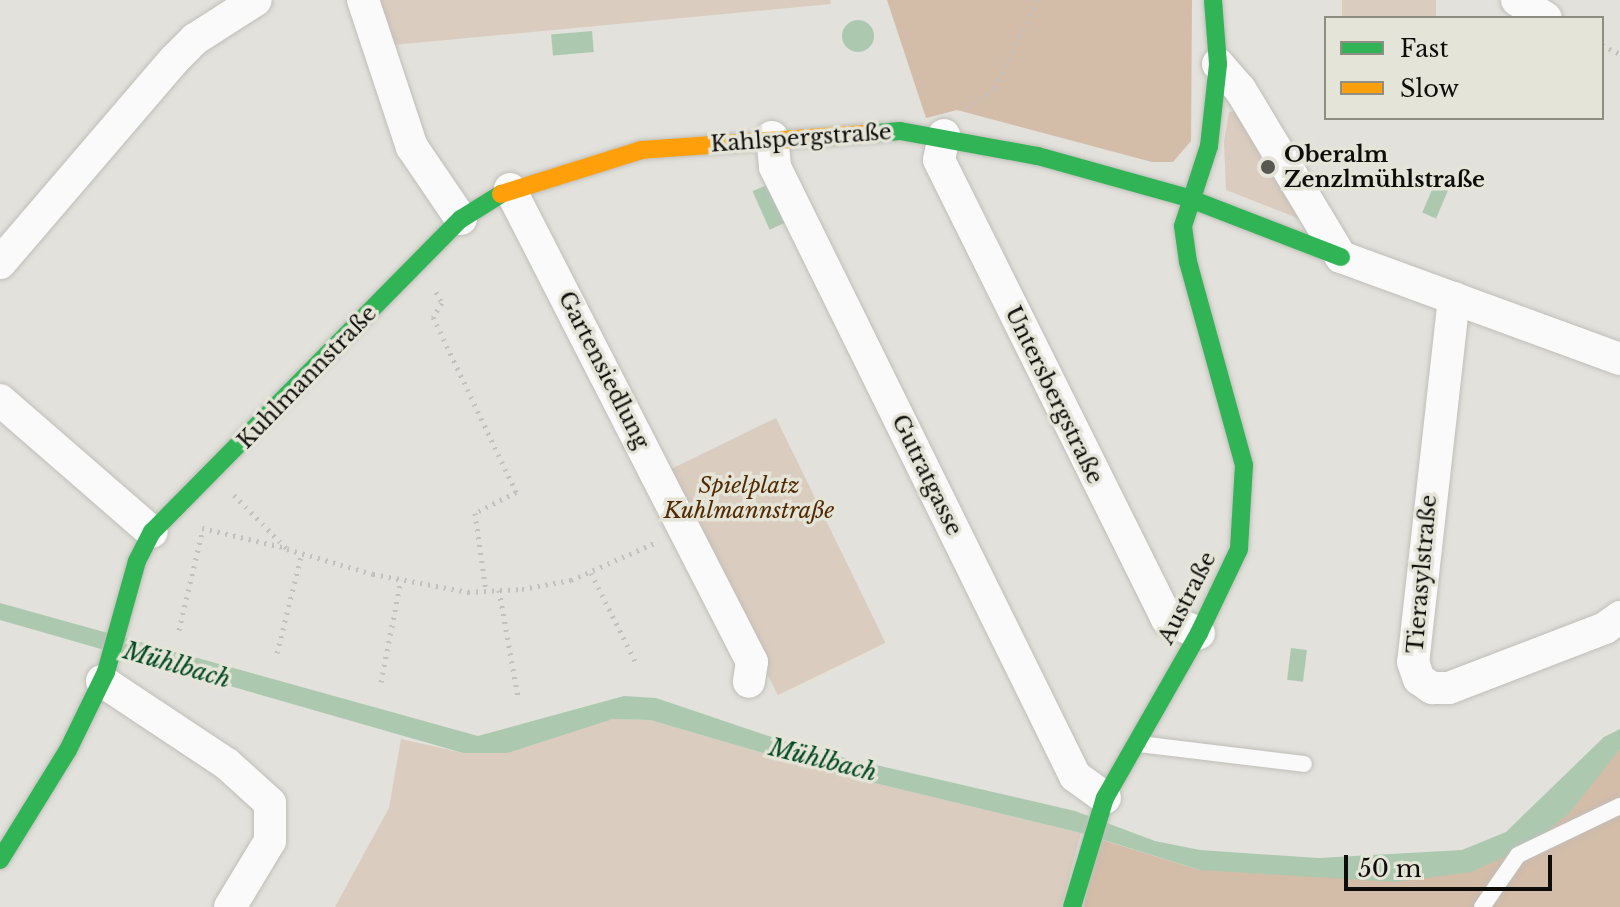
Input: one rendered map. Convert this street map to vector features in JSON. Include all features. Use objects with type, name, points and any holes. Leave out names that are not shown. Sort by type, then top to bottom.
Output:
[{"type":"street","points":[[0,263],[174,60],[195,39],[256,0]]},
{"type":"street","points":[[363,0],[412,147],[461,219]]},
{"type":"street","points":[[1188,198],[1209,146],[1218,64],[1213,0]]},
{"type":"street","points":[[1517,0],[1543,16]]},
{"type":"street","points":[[1218,64],[1240,89],[1341,257],[1620,359]]},
{"type":"street","name":"Kahlspergstraße","points":[[461,219],[510,189],[641,150],[772,137],[900,131],[944,135],[1188,198],[1341,257]]},
{"type":"street","name":"Untersbergstraße","points":[[944,135],[939,160],[1167,619],[1199,633]]},
{"type":"street","name":"Gutratgasse","points":[[772,137],[775,167],[1075,776],[1101,806]]},
{"type":"street","name":"Gartensiedlung","points":[[510,189],[752,662],[749,682]]},
{"type":"street","name":"Austraße","points":[[1072,907],[1101,806],[1199,633],[1239,549],[1244,465],[1188,262],[1183,226],[1188,198]]},
{"type":"street","name":"Kuhlmannstraße","points":[[0,860],[68,750],[104,676],[137,561],[156,528],[461,219]]},
{"type":"street","name":"Tierasylstraße","points":[[1454,298],[1413,662],[1419,679],[1432,688],[1449,688],[1605,628],[1620,617]]},
{"type":"street","points":[[3,409],[156,528]]},
{"type":"street","points":[[104,676],[227,764],[270,803],[270,841],[230,907]]},
{"type":"lane","points":[[1134,743],[1158,750],[1304,764]]},
{"type":"lane","points":[[1482,907],[1518,855],[1620,806]]},
{"type":"path","points":[[944,135],[950,118],[995,88],[1037,0]]},
{"type":"path","points":[[417,264],[442,303],[433,317],[516,492],[475,513],[486,591]]},
{"type":"path","points":[[213,472],[287,549]]},
{"type":"path","points":[[156,528],[203,528],[401,580],[486,591],[591,573],[685,527]]},
{"type":"path","points":[[179,630],[203,528]]},
{"type":"path","points":[[277,653],[302,553]]},
{"type":"path","points":[[591,573],[637,665]]},
{"type":"path","points":[[381,682],[401,580]]},
{"type":"path","points":[[499,590],[518,697]]},
{"type":"green space","points":[[378,0],[830,0],[831,4],[392,45]]},
{"type":"green space","points":[[1342,0],[1436,0],[1436,16],[1342,16]]},
{"type":"green space","points":[[1237,111],[1263,161],[1305,221],[1226,190],[1224,141],[1229,112]]},
{"type":"green space","name":"Spielplatz Kuhlmannstraße","points":[[776,418],[886,643],[778,695],[668,471]]},
{"type":"green space","points":[[613,719],[650,720],[821,770],[1081,833],[1061,907],[335,907],[389,808],[401,739],[463,753]]},
{"type":"shaded area","points":[[887,0],[1192,0],[1191,141],[1173,162],[1152,162],[957,110],[926,118]]},
{"type":"shaded area","points":[[1620,749],[1620,907],[1083,907],[1099,839],[1200,870],[1471,872]]},
{"type":"water","points":[[858,20],[869,25],[874,36],[869,47],[858,52],[847,47],[842,36],[847,25]]},
{"type":"water","points":[[592,31],[594,52],[553,55],[551,35]]},
{"type":"water","points":[[769,184],[786,222],[770,230],[753,191]]},
{"type":"water","points":[[1434,185],[1448,191],[1436,218],[1422,213]]},
{"type":"water","name":"Mühlbach","points":[[0,603],[478,736],[624,696],[656,698],[807,749],[1075,811],[1155,841],[1200,850],[1318,858],[1462,850],[1506,832],[1604,737],[1620,729],[1620,749],[1570,812],[1532,844],[1471,872],[1395,882],[1200,870],[1081,833],[821,770],[650,720],[613,719],[507,753],[463,753],[0,620]]},
{"type":"water","points":[[1291,648],[1307,650],[1303,682],[1287,680]]},
{"type":"traffic: fast","points":[[1072,907],[1105,798],[1199,633],[1239,549],[1244,465],[1188,262],[1183,226],[1209,146],[1218,64],[1213,0]]},
{"type":"traffic: fast","points":[[865,134],[900,131],[1038,156],[1188,198],[1341,257]]},
{"type":"traffic: fast","points":[[0,860],[68,750],[106,672],[137,561],[152,532],[461,219],[501,194]]},
{"type":"traffic: slow","points":[[501,194],[641,150],[865,134]]},
{"type":"place","name":"Oberalm Zenzlmühlstraße","points":[[1268,167]]}]
